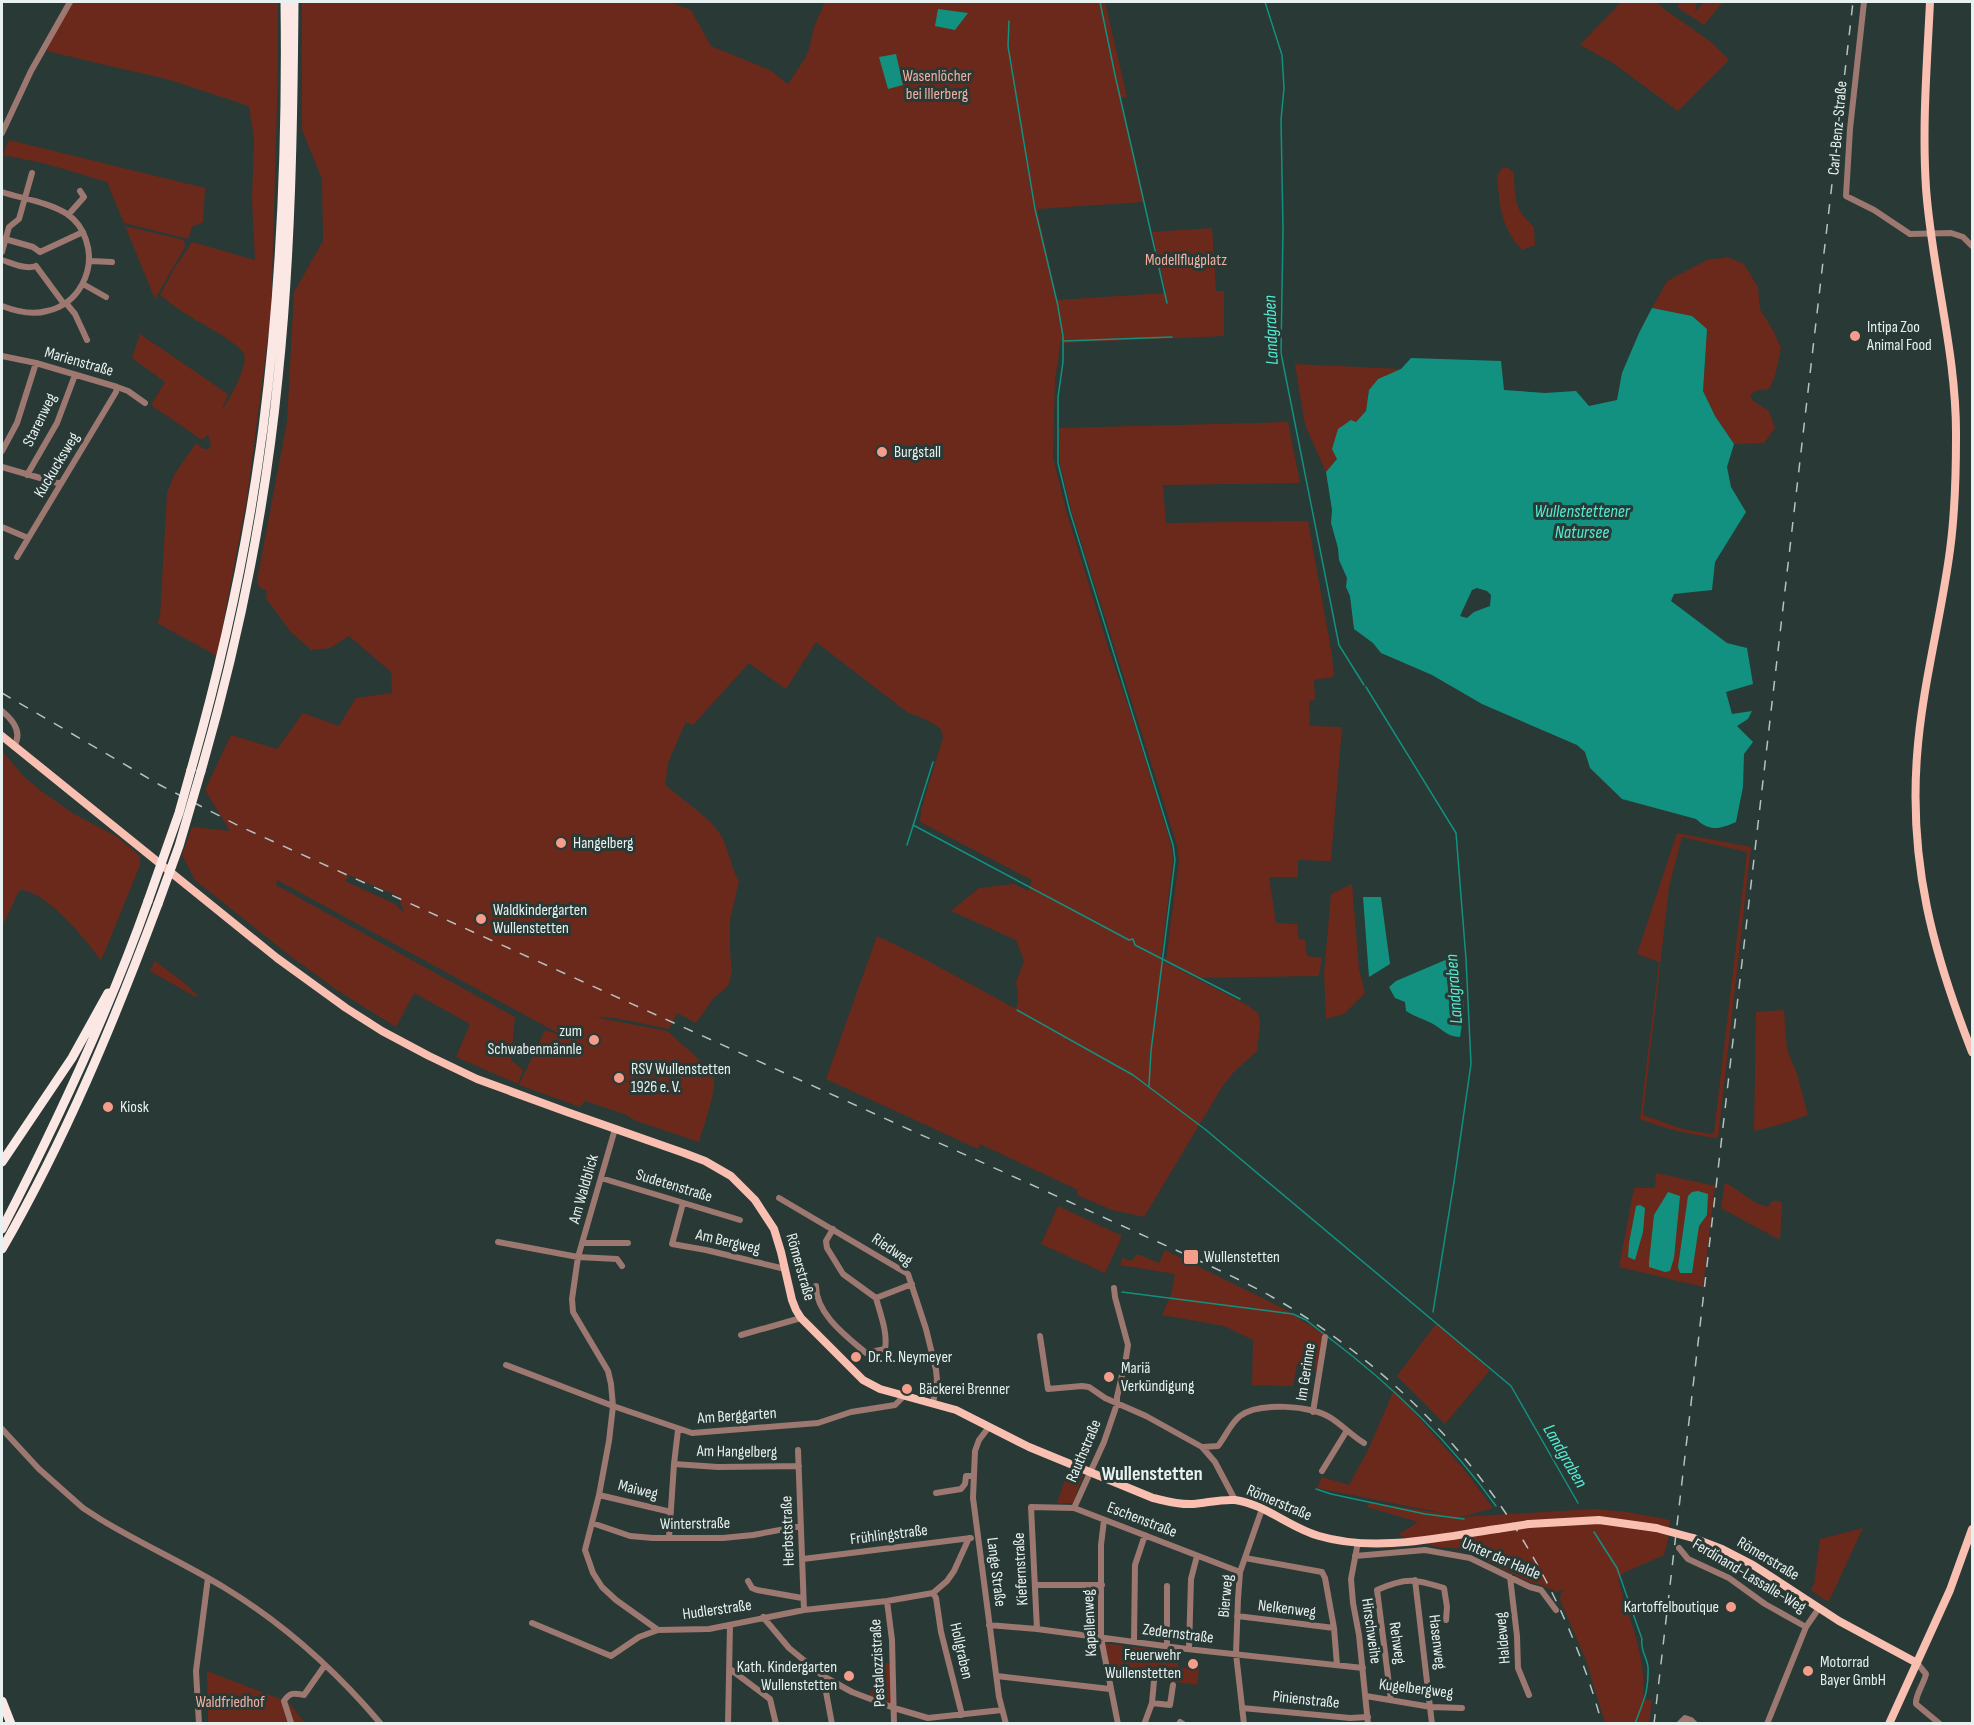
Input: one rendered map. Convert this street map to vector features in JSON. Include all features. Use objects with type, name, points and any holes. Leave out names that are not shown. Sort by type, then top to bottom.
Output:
[{"type":"highway","points":[[2,1249],[90,1073],[179,846],[256,508],[279,265],[285,2]]},
{"type":"highway","points":[[258,492],[278,381],[288,266],[292,178],[294,2]]},
{"type":"highway","points":[[2,1229],[50,1136],[103,1021],[196,770]]},
{"type":"highway","points":[[2,1162],[83,1039],[133,942]]},
{"type":"highway","points":[[2,1260],[17,1228],[18,1220]]},
{"type":"highway","points":[[2,1701],[11,1724]]},
{"type":"main road","points":[[1930,2],[1924,128],[1926,189],[1952,377],[1956,434],[1955,496],[1950,550],[1917,755],[1916,819],[1920,873],[1933,940],[1972,1052]]},
{"type":"main road","name":"Römerstraße","points":[[2,736],[277,958],[382,1031],[477,1079],[705,1161],[731,1176],[750,1194],[774,1229],[792,1300],[801,1318],[862,1380],[880,1389],[956,1410],[1023,1444],[1153,1498],[1172,1503],[1195,1504],[1234,1500],[1262,1509],[1319,1536],[1358,1542],[1396,1542],[1528,1524],[1599,1520],[1656,1528],[1693,1538],[1753,1565],[1819,1608],[1917,1663]]},
{"type":"main road","points":[[1889,1724],[1950,1590],[1972,1529]]},
{"type":"main road","points":[[1895,1652],[1910,1653],[1926,1644]]},
{"type":"street","points":[[2,133],[31,71],[70,2]]},
{"type":"street","name":"Carl-Benz-Straße","points":[[1864,2],[1850,129],[1846,196],[1874,210],[1910,234],[1932,234]]},
{"type":"street","points":[[2,252],[9,227],[19,219],[32,173]]},
{"type":"street","points":[[2,192],[52,207],[68,215],[83,232],[89,248],[90,261],[88,274],[65,303],[45,312],[28,312],[2,306]]},
{"type":"street","points":[[68,215],[82,194]]},
{"type":"street","points":[[40,252],[83,232]]},
{"type":"street","points":[[1932,234],[1951,233],[1972,246]]},
{"type":"street","points":[[5,239],[33,247],[40,252]]},
{"type":"street","points":[[2,260],[31,268],[38,263],[40,252]]},
{"type":"street","points":[[90,261],[112,262]]},
{"type":"street","points":[[36,266],[75,314],[87,340]]},
{"type":"street","points":[[82,284],[105,297]]},
{"type":"street","name":"Marienstraße","points":[[2,356],[36,363],[117,387],[145,403]]},
{"type":"street","points":[[2,451],[17,423],[36,363]]},
{"type":"street","name":"Starenweg","points":[[27,475],[57,423],[75,375]]},
{"type":"street","name":"Kuckucksweg","points":[[17,557],[117,392],[117,387]]},
{"type":"street","points":[[2,467],[61,484]]},
{"type":"street","points":[[2,526],[28,538]]},
{"type":"street","points":[[2,711],[14,723],[17,740],[14,746]]},
{"type":"street","name":"Am Waldblick","points":[[613,1406],[608,1371],[573,1312],[572,1299],[578,1257],[615,1129]]},
{"type":"street","name":"Sudetenstraße","points":[[601,1178],[740,1220]]},
{"type":"street","name":"Riedweg","points":[[779,1198],[908,1274],[936,1370],[937,1380],[933,1403]]},
{"type":"street","name":"Am Bergweg","points":[[683,1203],[672,1244],[785,1269]]},
{"type":"street","points":[[816,1286],[816,1299],[828,1317],[850,1340],[867,1353],[885,1349],[886,1344],[876,1298],[843,1274],[827,1248],[826,1241],[833,1229]]},
{"type":"street","points":[[498,1242],[578,1257],[617,1259],[622,1266]]},
{"type":"street","points":[[582,1243],[628,1243]]},
{"type":"street","points":[[876,1298],[912,1284]]},
{"type":"street","name":"Rauthstraße","points":[[1074,1508],[1104,1442],[1117,1404],[1128,1346],[1114,1288]]},
{"type":"street","points":[[741,1335],[801,1318]]},
{"type":"street","points":[[1040,1336],[1048,1389],[1089,1387],[1117,1404],[1146,1416],[1202,1447],[1215,1462],[1234,1500]]},
{"type":"street","name":"Im Gerinne","points":[[1313,1412],[1325,1337]]},
{"type":"street","name":"Am Berggarten","points":[[506,1365],[678,1430],[692,1433],[818,1423],[850,1412],[895,1405],[904,1396]]},
{"type":"street","points":[[613,1406],[599,1495],[585,1550],[593,1574],[602,1587],[658,1630]]},
{"type":"street","name":"Im Gerinne","points":[[1202,1447],[1218,1446],[1234,1422],[1252,1410],[1282,1407],[1330,1417],[1346,1432],[1364,1443]]},
{"type":"street","name":"Lange Straße","points":[[989,1426],[976,1447],[973,1498],[989,1625],[1006,1724]]},
{"type":"street","points":[[2,1429],[39,1469],[83,1508],[124,1534],[208,1578],[268,1616],[340,1678],[381,1724]]},
{"type":"street","points":[[669,1538],[678,1430]]},
{"type":"street","points":[[1322,1471],[1346,1432]]},
{"type":"street","name":"Herbststraße","points":[[798,1450],[804,1610]]},
{"type":"street","name":"Am Hangelberg","points":[[674,1464],[718,1467],[799,1466]]},
{"type":"street","points":[[936,1493],[961,1489],[965,1484],[966,1476],[973,1476]]},
{"type":"street","name":"Maiweg","points":[[599,1495],[671,1512]]},
{"type":"street","name":"Eschenstraße","points":[[1031,1507],[1074,1508],[1240,1572]]},
{"type":"street","name":"Kiefernstraße","points":[[1031,1507],[1037,1629]]},
{"type":"street","name":"Bierweg","points":[[1244,1724],[1236,1654],[1236,1616],[1240,1572],[1262,1509]]},
{"type":"street","name":"Kapellenweg","points":[[1104,1520],[1101,1545],[1101,1638],[1118,1724]]},
{"type":"street","name":"Winterstraße","points":[[592,1523],[630,1536],[669,1538],[723,1538],[801,1526]]},
{"type":"street","points":[[1134,1642],[1135,1565],[1145,1535]]},
{"type":"street","name":"Frühlingstraße","points":[[802,1559],[978,1536]]},
{"type":"street","points":[[933,1593],[954,1571],[969,1538]]},
{"type":"street","name":"Hirschweihe","points":[[1358,1542],[1351,1579],[1368,1720]]},
{"type":"street","name":"Ferdinand-Lassalle-Weg","points":[[1679,1548],[1688,1558],[1729,1578],[1765,1604],[1806,1627]]},
{"type":"street","name":"Unter der Halde","points":[[1355,1556],[1425,1550],[1470,1558],[1541,1590],[1556,1610]]},
{"type":"street","points":[[1190,1649],[1191,1579],[1197,1556]]},
{"type":"street","points":[[1245,1558],[1322,1572],[1325,1576],[1334,1628],[1337,1665]]},
{"type":"street","name":"Haldeweg","points":[[1510,1577],[1518,1668],[1529,1695]]},
{"type":"street","points":[[199,1724],[196,1671],[208,1578]]},
{"type":"street","points":[[1415,1580],[1444,1588],[1446,1620]]},
{"type":"street","name":"Rehweg","points":[[1391,1700],[1377,1590],[1395,1581],[1415,1580]]},
{"type":"street","name":"Hasenweg","points":[[1415,1580],[1432,1724]]},
{"type":"street","points":[[748,1581],[752,1588],[757,1590],[802,1598]]},
{"type":"street","points":[[1035,1585],[1102,1585]]},
{"type":"street","points":[[1167,1586],[1167,1647]]},
{"type":"street","name":"Hudlerstraße","points":[[658,1630],[709,1629],[804,1610],[887,1601],[933,1593]]},
{"type":"street","name":"Hollgraben","points":[[933,1593],[962,1715]]},
{"type":"street","name":"Pestalozzistraße","points":[[887,1601],[892,1632],[894,1724]]},
{"type":"street","points":[[1767,1724],[1806,1627],[1819,1608]]},
{"type":"street","name":"Nelkenweg","points":[[1236,1616],[1334,1628]]},
{"type":"street","points":[[764,1617],[789,1648],[823,1676],[852,1692],[929,1721],[1002,1710]]},
{"type":"street","points":[[532,1623],[611,1656],[639,1637],[658,1630]]},
{"type":"street","points":[[728,1724],[730,1625]]},
{"type":"street","name":"Zedernstraße","points":[[989,1625],[1363,1668]]},
{"type":"street","points":[[1917,1663],[1926,1674],[1916,1704],[1940,1724]]},
{"type":"street","points":[[291,1723],[284,1701],[289,1694],[304,1695],[325,1665]]},
{"type":"street","points":[[730,1669],[770,1699],[776,1724]]},
{"type":"street","points":[[823,1676],[832,1724]]},
{"type":"street","points":[[997,1676],[1110,1689]]},
{"type":"street","points":[[1146,1723],[1152,1703],[1154,1681]]},
{"type":"street","points":[[1152,1703],[1170,1705],[1173,1685]]},
{"type":"street","name":"Kugelbergweg","points":[[1366,1696],[1431,1707],[1462,1708]]},
{"type":"street","name":"Pinienstraße","points":[[1242,1708],[1368,1720]]},
{"type":"street","points":[[1678,1724],[1684,1718],[1695,1724]]},
{"type":"green space","points":[[71,2],[278,2],[271,314],[247,498],[217,656],[157,623],[160,617],[167,493],[174,475],[196,443],[204,449],[211,446],[208,435],[202,440],[151,405],[165,382],[132,358],[140,334],[228,394],[222,410],[237,383],[244,360],[241,350],[160,295],[192,242],[255,260],[252,200],[254,139],[249,106],[170,80],[50,52],[46,49]]},
{"type":"green space","points":[[302,2],[669,2],[691,10],[711,46],[770,70],[788,84],[805,58],[814,27],[825,2],[1105,2],[1127,97],[1120,98],[1144,202],[1037,209],[1057,300],[1166,293],[1152,232],[1212,228],[1216,291],[1224,291],[1224,336],[1064,343],[1061,340],[1055,379],[1053,458],[1066,510],[1170,841],[1173,859],[1161,960],[1247,1005],[1258,1013],[1260,1024],[1257,1051],[1234,1072],[1222,1087],[1144,1217],[1112,1210],[1077,1195],[1078,1190],[980,1144],[978,1149],[826,1079],[877,936],[919,956],[1016,1009],[1018,999],[1016,982],[1024,961],[1016,940],[951,911],[979,888],[1014,884],[1028,891],[1032,880],[920,822],[921,810],[943,737],[941,729],[907,712],[816,642],[786,689],[749,663],[693,725],[686,722],[669,760],[665,784],[719,832],[739,881],[730,920],[732,971],[728,986],[713,999],[696,1023],[677,1013],[669,1029],[615,1018],[594,1017],[667,1031],[712,1071],[714,1086],[699,1142],[585,1101],[580,1107],[519,1085],[545,1030],[567,1038],[277,880],[276,885],[515,1017],[511,1060],[523,1070],[518,1084],[456,1057],[470,1024],[414,993],[396,1027],[337,990],[289,955],[195,880],[182,855],[192,827],[230,831],[205,790],[231,735],[277,749],[303,713],[339,726],[356,698],[392,693],[391,672],[349,636],[330,648],[311,650],[290,631],[266,598],[267,591],[259,587],[257,580],[287,422],[294,292],[323,241],[322,179],[302,130]],"holes":[[[349,875],[398,896],[405,914],[395,904],[345,881]]]},
{"type":"green space","points":[[1621,2],[1656,2],[1712,43],[1729,60],[1678,111],[1613,63],[1580,45]]},
{"type":"green space","points":[[1680,2],[1697,2],[1695,12],[1704,2],[1723,2],[1704,25],[1677,7]]},
{"type":"green space","points":[[9,140],[205,188],[203,222],[192,227],[188,239],[124,223],[107,182],[43,163],[3,155]]},
{"type":"green space","points":[[1503,167],[1514,173],[1519,209],[1534,227],[1535,245],[1522,250],[1509,233],[1502,215],[1497,175]]},
{"type":"green space","points":[[125,226],[184,240],[185,247],[155,299]]},
{"type":"green space","points":[[1728,257],[1744,264],[1758,287],[1760,309],[1781,348],[1775,376],[1769,389],[1755,391],[1750,396],[1753,401],[1769,411],[1775,428],[1764,443],[1734,444],[1715,416],[1703,391],[1707,329],[1692,316],[1652,308],[1667,281],[1707,260]]},
{"type":"green space","points":[[1295,364],[1401,369],[1378,379],[1369,390],[1366,411],[1356,422],[1337,459],[1326,472],[1305,425]]},
{"type":"green space","points":[[1288,422],[1300,483],[1163,485],[1166,523],[1308,521],[1334,677],[1314,680],[1315,700],[1309,701],[1310,726],[1342,727],[1331,861],[1298,860],[1298,877],[1269,877],[1276,923],[1297,924],[1299,939],[1305,940],[1307,956],[1322,958],[1319,976],[1200,978],[1166,960],[1179,861],[1177,845],[1072,513],[1060,464],[1059,428]]},
{"type":"green space","points":[[2,751],[24,777],[41,791],[74,814],[116,836],[140,856],[140,865],[101,961],[65,918],[30,892],[20,890],[2,927]]},
{"type":"green space","points":[[1677,833],[1751,847],[1718,1138],[1678,1131],[1640,1119],[1659,962],[1637,954]],"holes":[[[1682,837],[1747,852],[1714,1132],[1711,1134],[1683,1129],[1643,1115],[1669,887]]]},
{"type":"green space","points":[[1352,884],[1359,969],[1365,993],[1344,1014],[1326,1019],[1324,973],[1331,894]]},
{"type":"green space","points":[[155,961],[186,984],[199,997],[150,971]]},
{"type":"green space","points":[[1784,1010],[1787,1049],[1797,1074],[1808,1115],[1754,1131],[1756,1012]]},
{"type":"green space","points":[[1656,1173],[1715,1186],[1703,1287],[1619,1267],[1634,1188],[1655,1188]]},
{"type":"green space","points":[[1725,1182],[1756,1203],[1768,1207],[1772,1201],[1782,1203],[1780,1240],[1721,1208]]},
{"type":"green space","points":[[1058,1206],[1122,1236],[1105,1273],[1041,1244]]},
{"type":"green space","points":[[1165,1250],[1284,1309],[1325,1335],[1320,1370],[1297,1364],[1293,1386],[1252,1385],[1253,1340],[1224,1326],[1162,1315],[1171,1295],[1175,1274],[1120,1265],[1122,1258],[1132,1261],[1136,1255],[1159,1263]]},
{"type":"green space","points":[[1436,1324],[1490,1370],[1445,1424],[1397,1376]]},
{"type":"green space","points":[[1394,1390],[1463,1468],[1493,1508],[1461,1517],[1595,1509],[1670,1520],[1664,1555],[1623,1573],[1618,1580],[1640,1653],[1644,1684],[1643,1699],[1652,1700],[1649,1723],[1605,1723],[1586,1660],[1560,1600],[1564,1589],[1557,1592],[1528,1582],[1464,1549],[1438,1547],[1398,1535],[1418,1522],[1367,1507],[1369,1502],[1453,1515],[1317,1488],[1322,1477],[1349,1485],[1368,1450]]},
{"type":"green space","points":[[1068,1471],[1083,1476],[1073,1503],[1057,1503]]},
{"type":"green space","points":[[1863,1528],[1829,1601],[1823,1599],[1811,1590],[1814,1584],[1820,1539]]},
{"type":"green space","points":[[1102,1643],[1179,1653],[1178,1667],[1199,1670],[1197,1685],[1109,1673]]},
{"type":"green space","points":[[886,1663],[893,1665],[893,1707],[869,1698],[880,1667]]},
{"type":"green space","name":"Waldfriedhof","points":[[207,1671],[288,1702],[305,1723],[208,1723]]},
{"type":"water","points":[[938,9],[968,13],[955,30],[935,26]]},
{"type":"water","points":[[896,54],[903,85],[888,89],[879,57]]},
{"type":"water","name":"Wullenstettener Natursee","points":[[1652,308],[1692,316],[1707,329],[1703,391],[1715,416],[1734,444],[1727,467],[1731,487],[1746,512],[1715,562],[1712,590],[1674,594],[1671,601],[1727,643],[1747,648],[1753,684],[1726,692],[1732,714],[1752,711],[1748,719],[1737,726],[1753,742],[1744,754],[1743,787],[1736,822],[1720,828],[1711,828],[1696,819],[1622,799],[1590,768],[1585,752],[1577,745],[1482,704],[1432,675],[1381,653],[1373,643],[1354,629],[1350,596],[1346,587],[1347,578],[1339,560],[1331,523],[1332,510],[1326,472],[1337,459],[1332,449],[1338,429],[1351,420],[1356,422],[1366,411],[1369,390],[1378,379],[1401,369],[1411,358],[1501,361],[1504,390],[1545,393],[1576,391],[1589,406],[1617,400],[1622,373]],"holes":[[[1477,588],[1491,595],[1490,606],[1474,612],[1467,618],[1460,616],[1472,590]]]},
{"type":"water","points":[[1363,897],[1381,897],[1390,964],[1369,977]]},
{"type":"water","points":[[1450,958],[1457,964],[1462,985],[1464,1011],[1460,1037],[1448,1034],[1406,1011],[1405,1002],[1395,998],[1389,987],[1396,981]]},
{"type":"water","points":[[1698,1191],[1708,1194],[1707,1215],[1699,1226],[1692,1273],[1680,1273],[1678,1267],[1688,1196]]},
{"type":"water","points":[[1668,1192],[1680,1196],[1674,1258],[1670,1271],[1665,1272],[1649,1267],[1649,1262],[1654,1215]]},
{"type":"water","points":[[1640,1205],[1645,1208],[1643,1232],[1635,1260],[1628,1257],[1629,1243],[1636,1206]]},
{"type":"waterway","points":[[1100,2],[1167,303]]},
{"type":"waterway","name":"Landgraben","points":[[1265,2],[1282,55],[1284,88],[1281,120],[1283,229],[1281,353],[1339,645],[1364,685]]},
{"type":"waterway","points":[[1009,21],[1008,46],[1035,209],[1058,306]]},
{"type":"waterway","points":[[1058,307],[1063,336],[1063,362],[1058,397],[1058,462]]},
{"type":"waterway","points":[[1063,341],[1172,337]]},
{"type":"waterway","points":[[1058,463],[1070,512],[1173,845],[1175,860],[1151,1051],[1149,1086]]},
{"type":"waterway","name":"Landgraben","points":[[1366,687],[1456,833],[1466,959],[1471,1064],[1433,1312]]},
{"type":"waterway","points":[[907,845],[933,762]]},
{"type":"waterway","points":[[913,825],[1129,940],[1133,939],[1135,945],[1240,999]]},
{"type":"waterway","points":[[1017,1010],[1133,1075],[1206,1130],[1511,1386],[1578,1503]]},
{"type":"waterway","points":[[1122,1292],[1293,1314],[1306,1320],[1324,1334]]},
{"type":"waterway","points":[[1328,1337],[1397,1394],[1439,1436],[1496,1506]]},
{"type":"waterway","points":[[1316,1489],[1425,1514],[1464,1519]]},
{"type":"waterway","name":"Landgraben","points":[[1594,1532],[1617,1568],[1642,1639],[1648,1676],[1643,1703],[1635,1724]]},
{"type":"railway","points":[[1654,1724],[1853,2]]},
{"type":"railway","points":[[2,693],[160,785],[239,826],[1191,1257],[1259,1290],[1299,1313],[1353,1351],[1403,1393],[1448,1439],[1489,1490],[1525,1543],[1556,1601],[1582,1661],[1602,1724]]},
{"type":"place","name":"Intipa Zoo Animal Food","points":[[1855,336]]},
{"type":"place","name":"Burgstall","points":[[882,452]]},
{"type":"place","name":"Hangelberg","points":[[561,843]]},
{"type":"place","name":"Waldkindergarten Wullenstetten","points":[[481,919]]},
{"type":"place","name":"zum Schwabenmännle","points":[[594,1040]]},
{"type":"place","name":"RSV Wullenstetten 1926 e. V.","points":[[619,1078]]},
{"type":"place","name":"Kiosk","points":[[108,1107]]},
{"type":"place","name":"Wullenstetten","points":[[1191,1257]]},
{"type":"place","name":"Dr. R. Neymeyer","points":[[856,1357]]},
{"type":"place","name":"Mariä Verkündigung","points":[[1109,1377]]},
{"type":"place","name":"Bäckerei Brenner","points":[[907,1389]]},
{"type":"place","name":"Kartoffelboutique","points":[[1731,1607]]},
{"type":"place","name":"Feuerwehr Wullenstetten","points":[[1193,1664]]},
{"type":"place","name":"Motorrad Bayer GmbH","points":[[1808,1671]]},
{"type":"place","name":"Kath. Kindergarten Wullenstetten","points":[[849,1676]]},
{"type":"district","name":"Wullenstetten","points":[[1152,1474]]},
{"type":"park label","name":"Wasenlöcher bei Illerberg","points":[[937,85]]},
{"type":"park label","name":"Modellflugplatz","points":[[1186,260]]}]
